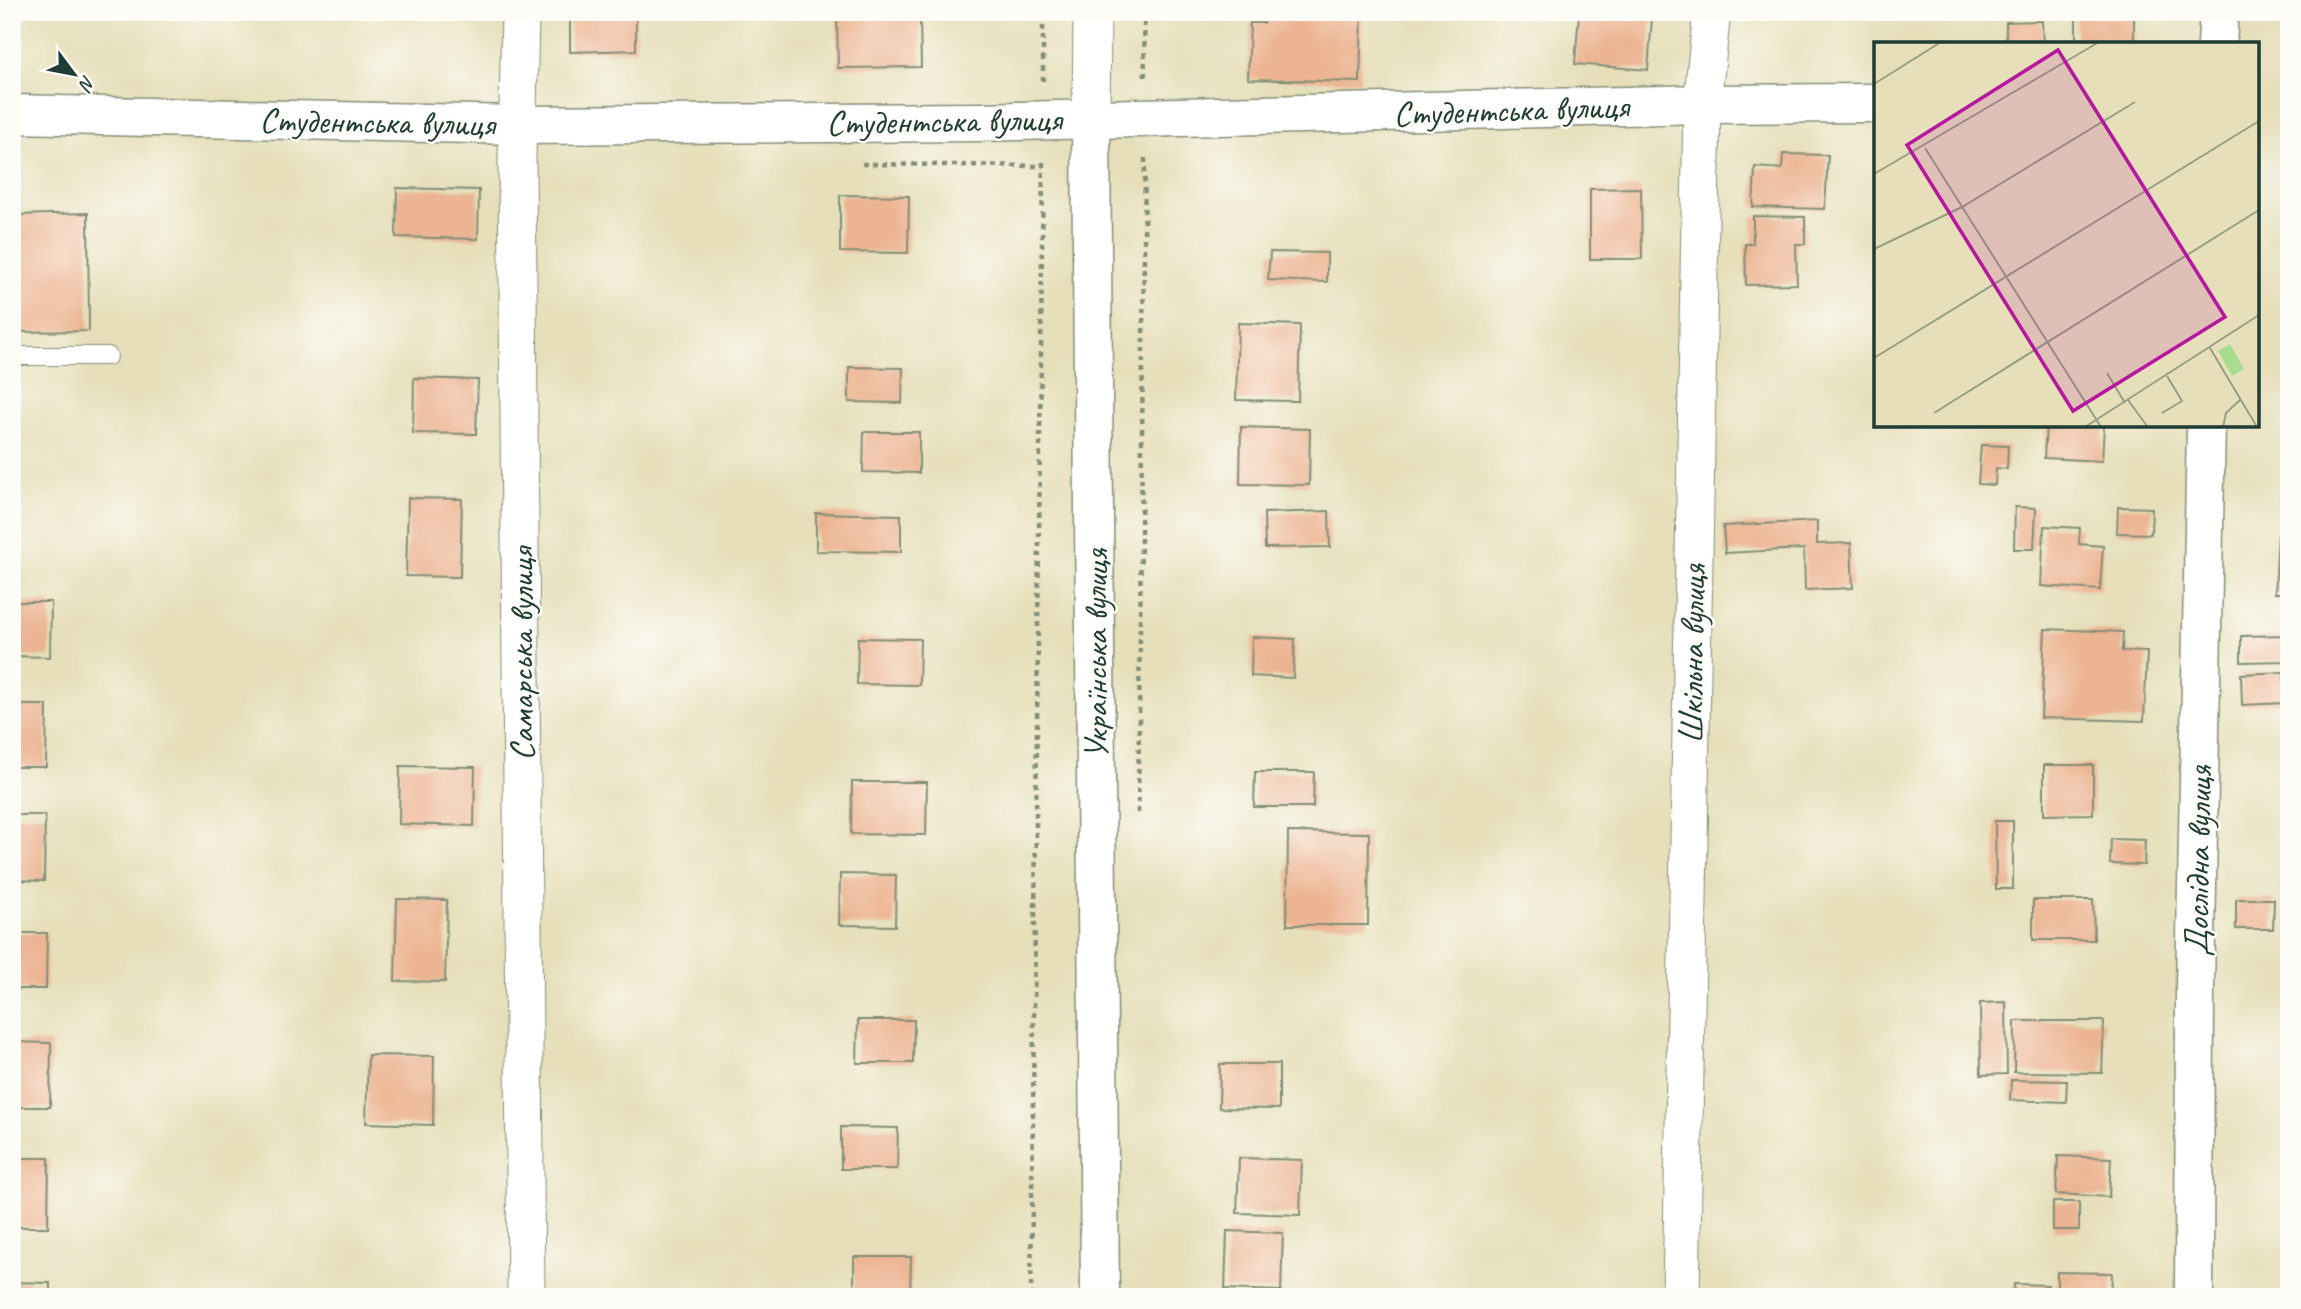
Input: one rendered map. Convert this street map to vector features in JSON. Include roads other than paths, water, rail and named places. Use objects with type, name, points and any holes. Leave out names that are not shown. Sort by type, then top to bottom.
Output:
[{"type":"street","name":"Самарська вулиця","points":[[520,12],[517,161],[526,1297]]},
{"type":"street","name":"Українська вулиця","points":[[1092,12],[1100,1297]]},
{"type":"street","name":"Шкільна вулиця","points":[[1681,1297],[1702,104],[1712,12]]},
{"type":"street","points":[[2217,42],[2219,12]]},
{"type":"street","name":"Студентська вулиця","points":[[12,114],[519,125],[1091,120],[1702,104],[1874,103]]},
{"type":"street","name":"Дослідна вулиця","points":[[2194,1297],[2196,960],[2206,427]]},
{"type":"lane","points":[[12,356],[108,356]]}]
